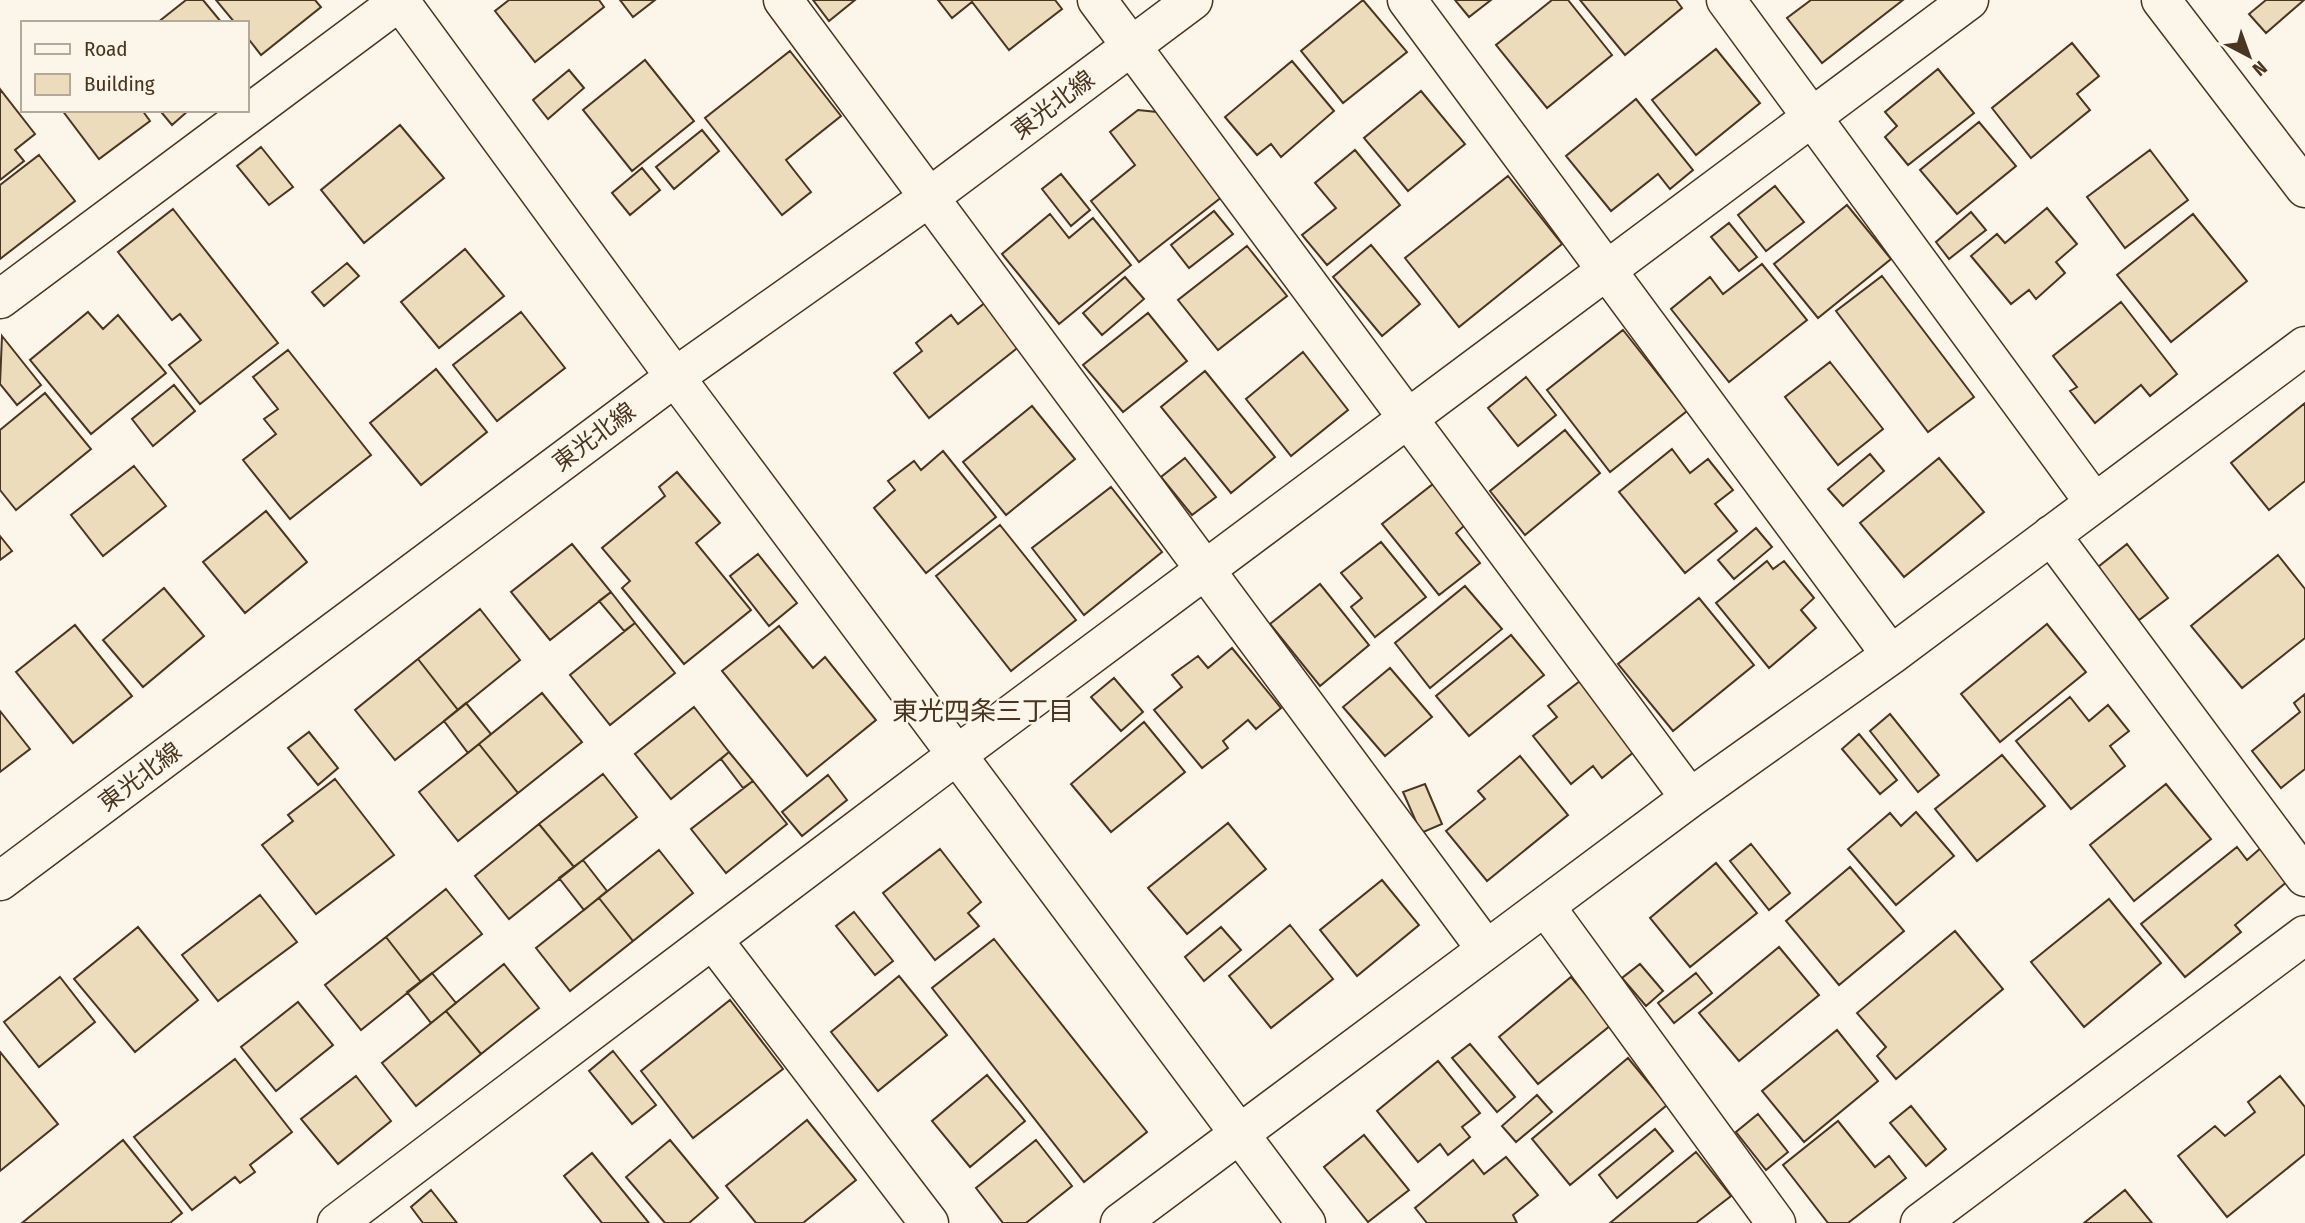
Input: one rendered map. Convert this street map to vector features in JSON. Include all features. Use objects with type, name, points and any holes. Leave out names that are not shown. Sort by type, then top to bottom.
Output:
[{"type":"street","points":[[0,299],[400,0],[675,377],[1306,1223]]},
{"type":"street","points":[[783,0],[931,196],[1486,950]]},
{"type":"street","points":[[1097,0],[1690,798]]},
{"type":"street","name":"東光北線","points":[[0,881],[675,377],[931,196],[1193,0]]},
{"type":"street","points":[[1407,0],[1891,655]]},
{"type":"street","points":[[1726,0],[2094,502]]},
{"type":"street","points":[[337,1223],[958,754],[1969,0]]},
{"type":"street","points":[[2161,0],[2305,188]]},
{"type":"street","points":[[1120,1223],[1690,798],[1891,655],[2305,346]]},
{"type":"street","points":[[2051,535],[2305,877]]},
{"type":"street","points":[[1545,906],[1776,1223]]},
{"type":"street","points":[[1920,1223],[2305,935]]},
{"type":"street","points":[[713,940],[929,1223]]},
{"type":"building","points":[[186,0],[203,0],[220,21],[160,21]]},
{"type":"building","points":[[216,0],[315,0],[321,7],[261,55],[248,38],[248,21],[233,21]]},
{"type":"building","points":[[509,0],[599,0],[604,7],[535,62],[495,11]]},
{"type":"building","points":[[620,0],[655,0],[633,17]]},
{"type":"building","points":[[813,0],[855,0],[829,21]]},
{"type":"building","points":[[938,0],[1055,0],[1062,9],[1009,50],[972,2],[952,18]]},
{"type":"building","points":[[1363,0],[1407,52],[1343,103],[1301,51]]},
{"type":"building","points":[[1455,0],[1491,0],[1469,17]]},
{"type":"building","points":[[1552,0],[1568,0],[1612,55],[1547,108],[1496,45]]},
{"type":"building","points":[[1580,0],[1676,0],[1682,8],[1625,55]]},
{"type":"building","points":[[1811,0],[1903,0],[1822,63],[1787,18]]},
{"type":"building","points":[[2266,0],[2304,0],[2266,33],[2249,14]]},
{"type":"building","points":[[2072,43],[2099,76],[2077,94],[2090,110],[2031,158],[1992,108]]},
{"type":"building","points":[[1716,49],[1760,103],[1696,155],[1652,100]]},
{"type":"building","points":[[790,51],[841,116],[786,160],[811,192],[782,215],[705,118]]},
{"type":"building","points":[[645,60],[694,121],[632,171],[583,110]]},
{"type":"building","points":[[1292,61],[1334,111],[1281,157],[1271,144],[1257,155],[1225,117]]},
{"type":"building","points":[[1938,69],[1974,113],[1908,165],[1885,137],[1897,126],[1885,112]]},
{"type":"building","points":[[569,70],[584,88],[548,119],[533,100]]},
{"type":"building","points":[[0,89],[35,134],[15,150],[24,161],[0,180]]},
{"type":"building","points":[[1421,91],[1465,144],[1408,191],[1364,138]]},
{"type":"building","points":[[1636,99],[1693,170],[1670,189],[1658,174],[1611,211],[1566,156]]},
{"type":"building","points":[[1138,110],[1157,112],[1223,196],[1139,262],[1091,201],[1135,165],[1110,132]]},
{"type":"building","points":[[64,112],[143,112],[150,121],[99,159]]},
{"type":"building","points":[[163,112],[187,112],[172,125]]},
{"type":"building","points":[[1979,122],[2016,166],[1957,214],[1920,170]]},
{"type":"building","points":[[400,125],[444,178],[364,243],[321,190]]},
{"type":"building","points":[[702,130],[719,151],[674,189],[656,167]]},
{"type":"building","points":[[261,147],[293,187],[269,205],[237,166]]},
{"type":"building","points":[[1355,150],[1400,205],[1327,265],[1302,235],[1336,208],[1315,183]]},
{"type":"building","points":[[2150,150],[2188,200],[2125,248],[2087,197]]},
{"type":"building","points":[[39,155],[75,201],[0,259],[0,185]]},
{"type":"building","points":[[642,168],[660,190],[630,215],[612,193]]},
{"type":"building","points":[[1061,174],[1090,210],[1071,226],[1042,189]]},
{"type":"building","points":[[1508,176],[1562,244],[1459,327],[1405,258]]},
{"type":"building","points":[[1775,186],[1804,222],[1766,251],[1738,215]]},
{"type":"building","points":[[1847,205],[1891,259],[1818,318],[1774,264]]},
{"type":"building","points":[[2047,208],[2077,244],[2056,262],[2065,273],[2036,299],[2029,290],[2011,304],[1971,256],[1997,234],[2005,243]]},
{"type":"building","points":[[173,209],[278,343],[200,404],[169,365],[201,340],[180,314],[172,320],[118,252]]},
{"type":"building","points":[[1214,211],[1233,234],[1189,268],[1171,245]]},
{"type":"building","points":[[1971,212],[1986,230],[1949,259],[1936,242]]},
{"type":"building","points":[[1050,214],[1069,238],[1093,218],[1131,265],[1059,324],[1002,254]]},
{"type":"building","points":[[2193,214],[2247,281],[2171,342],[2117,275]]},
{"type":"building","points":[[1729,223],[1757,257],[1739,271],[1711,237]]},
{"type":"building","points":[[1371,245],[1420,304],[1382,336],[1333,277]]},
{"type":"building","points":[[1247,246],[1287,296],[1218,350],[1178,300]]},
{"type":"building","points":[[465,249],[504,296],[439,348],[401,302]]},
{"type":"building","points":[[347,263],[359,276],[324,306],[312,292]]},
{"type":"building","points":[[1762,264],[1807,320],[1729,382],[1671,309],[1710,277],[1723,294]]},
{"type":"building","points":[[1882,276],[1974,397],[1928,432],[1836,311]]},
{"type":"building","points":[[1125,277],[1144,299],[1102,335],[1083,313]]},
{"type":"building","points":[[986,302],[1020,346],[929,418],[894,373],[922,351],[916,343],[951,315],[958,324]]},
{"type":"building","points":[[2121,302],[2177,374],[2150,396],[2141,385],[2095,423],[2070,391],[2077,387],[2053,356]]},
{"type":"building","points":[[88,312],[103,329],[118,315],[166,373],[91,434],[30,360]]},
{"type":"building","points":[[521,312],[565,368],[497,421],[453,365]]},
{"type":"building","points":[[1148,313],[1187,361],[1123,412],[1083,365]]},
{"type":"building","points":[[1623,330],[1687,411],[1610,472],[1547,390]]},
{"type":"building","points":[[2,336],[41,385],[17,405],[0,384]]},
{"type":"building","points":[[288,350],[371,455],[290,519],[243,460],[276,434],[264,419],[278,409],[253,377]]},
{"type":"building","points":[[1303,352],[1348,410],[1291,456],[1246,399]]},
{"type":"building","points":[[1830,362],[1883,429],[1838,465],[1785,397]]},
{"type":"building","points":[[436,369],[487,432],[421,485],[370,423]]},
{"type":"building","points":[[1205,371],[1275,457],[1231,493],[1161,407]]},
{"type":"building","points":[[1526,377],[1556,415],[1518,446],[1488,408]]},
{"type":"building","points":[[174,385],[195,411],[153,446],[132,419]]},
{"type":"building","points":[[45,393],[91,449],[16,510],[0,490],[0,430]]},
{"type":"building","points":[[2305,403],[2305,481],[2269,510],[2231,463]]},
{"type":"building","points":[[1032,406],[1075,459],[1006,515],[963,462]]},
{"type":"building","points":[[1565,430],[1600,473],[1525,535],[1490,491]]},
{"type":"building","points":[[1672,449],[1690,473],[1708,459],[1733,490],[1715,504],[1737,531],[1685,573],[1619,492]]},
{"type":"building","points":[[943,451],[996,517],[926,573],[874,508],[895,490],[888,481],[914,461],[921,470]]},
{"type":"building","points":[[1870,454],[1884,471],[1843,506],[1828,489]]},
{"type":"building","points":[[1185,458],[1216,497],[1192,515],[1161,477]]},
{"type":"building","points":[[1939,458],[1984,512],[1904,577],[1860,523]]},
{"type":"building","points":[[134,466],[166,506],[103,556],[71,515]]},
{"type":"building","points":[[677,472],[720,523],[696,543],[751,610],[684,664],[622,588],[630,581],[602,548],[665,496],[659,487]]},
{"type":"building","points":[[1433,484],[1465,525],[1456,533],[1480,563],[1439,595],[1382,524]]},
{"type":"building","points":[[1111,487],[1162,552],[1084,615],[1032,548]]},
{"type":"building","points":[[266,511],[307,562],[245,613],[203,562]]},
{"type":"building","points":[[1000,525],[1076,620],[1011,671],[936,576]]},
{"type":"building","points":[[1756,528],[1772,547],[1734,579],[1718,560]]},
{"type":"building","points":[[0,536],[12,551],[0,560]]},
{"type":"building","points":[[1381,542],[1426,597],[1375,637],[1351,607],[1362,598],[1341,573]]},
{"type":"building","points":[[572,544],[611,592],[550,640],[511,592]]},
{"type":"building","points":[[2127,544],[2168,598],[2139,620],[2098,567]]},
{"type":"building","points":[[758,554],[797,603],[769,626],[730,576]]},
{"type":"building","points":[[2278,555],[2305,589],[2305,638],[2242,688],[2191,626]]},
{"type":"building","points":[[1767,561],[1773,569],[1784,561],[1814,598],[1801,610],[1816,628],[1769,668],[1716,603]]},
{"type":"building","points":[[1320,584],[1369,645],[1320,686],[1270,624]]},
{"type":"building","points":[[1465,586],[1502,629],[1430,688],[1395,643]]},
{"type":"building","points":[[164,588],[204,636],[143,687],[103,640]]},
{"type":"building","points":[[611,592],[635,623],[624,631],[599,601]]},
{"type":"building","points":[[1699,598],[1754,665],[1673,731],[1618,664]]},
{"type":"building","points":[[480,609],[520,660],[458,710],[418,659]]},
{"type":"building","points":[[635,623],[675,673],[610,725],[570,675]]},
{"type":"building","points":[[2047,624],[2086,672],[2000,742],[1961,694]]},
{"type":"building","points":[[75,625],[132,696],[73,743],[16,672]]},
{"type":"building","points":[[779,626],[813,668],[825,657],[876,720],[807,776],[722,671]]},
{"type":"building","points":[[1511,635],[1544,675],[1469,736],[1436,696]]},
{"type":"building","points":[[1232,648],[1281,708],[1256,729],[1248,720],[1223,741],[1228,748],[1202,768],[1154,710],[1182,687],[1172,675],[1198,656],[1208,668]]},
{"type":"building","points":[[418,659],[458,710],[395,760],[355,710]]},
{"type":"building","points":[[1390,668],[1432,717],[1385,756],[1343,707]]},
{"type":"building","points":[[1114,678],[1143,712],[1121,731],[1091,697]]},
{"type":"building","points":[[1580,681],[1635,751],[1602,778],[1593,766],[1571,784],[1533,736],[1557,717],[1548,706]]},
{"type":"building","points":[[542,693],[582,742],[518,793],[479,744]]},
{"type":"building","points":[[2305,694],[2305,769],[2281,788],[2252,751],[2300,712],[2294,703]]},
{"type":"building","points":[[2070,697],[2089,721],[2108,705],[2129,731],[2110,746],[2125,766],[2071,809],[2016,741]]},
{"type":"building","points":[[466,703],[491,734],[468,753],[444,721]]},
{"type":"building","points":[[694,707],[729,752],[671,799],[635,754]]},
{"type":"building","points":[[0,711],[30,749],[0,772]]},
{"type":"building","points":[[1890,714],[1939,775],[1918,792],[1870,731]]},
{"type":"building","points":[[1144,722],[1185,772],[1111,832],[1071,784]]},
{"type":"building","points":[[309,732],[338,768],[318,785],[288,748]]},
{"type":"building","points":[[1859,734],[1897,780],[1880,794],[1842,749]]},
{"type":"building","points":[[479,744],[518,793],[458,841],[419,792]]},
{"type":"building","points":[[729,752],[753,781],[743,788],[721,759]]},
{"type":"building","points":[[2002,755],[2045,806],[1977,861],[1935,809]]},
{"type":"building","points":[[1520,756],[1568,815],[1487,881],[1446,831],[1485,799],[1478,791]]},
{"type":"building","points":[[603,774],[637,817],[574,867],[539,824]]},
{"type":"building","points":[[828,775],[847,800],[802,836],[782,812]]},
{"type":"building","points":[[335,779],[394,855],[316,914],[262,845],[293,821],[288,815]]},
{"type":"building","points":[[753,781],[787,824],[726,873],[691,829]]},
{"type":"building","points":[[1425,784],[1442,824],[1421,833],[1403,792]]},
{"type":"building","points":[[2166,784],[2211,839],[2134,901],[2090,845]]},
{"type":"building","points":[[1916,812],[1954,856],[1896,905],[1848,849],[1890,813],[1901,826]]},
{"type":"building","points":[[1228,823],[1266,869],[1187,934],[1148,888]]},
{"type":"building","points":[[539,824],[574,867],[509,919],[475,876]]},
{"type":"building","points":[[1751,844],[1790,893],[1769,910],[1730,861]]},
{"type":"building","points":[[2237,847],[2247,860],[2262,847],[2289,880],[2235,925],[2241,932],[2185,977],[2141,924]]},
{"type":"building","points":[[940,849],[981,902],[968,913],[979,926],[935,960],[883,893]]},
{"type":"building","points":[[659,850],[693,893],[633,941],[599,898]]},
{"type":"building","points":[[583,860],[607,891],[584,910],[559,878]]},
{"type":"building","points":[[1716,863],[1757,913],[1690,967],[1650,918]]},
{"type":"building","points":[[1850,867],[1904,931],[1839,985],[1786,921]]},
{"type":"building","points":[[1382,880],[1419,925],[1357,976],[1320,930]]},
{"type":"building","points":[[446,889],[482,934],[421,982],[386,937]]},
{"type":"building","points":[[260,895],[297,942],[218,1001],[182,955]]},
{"type":"building","points":[[599,898],[633,941],[570,991],[536,948]]},
{"type":"building","points":[[2109,899],[2161,963],[2084,1027],[2031,962]]},
{"type":"building","points":[[854,912],[893,961],[875,975],[836,926]]},
{"type":"building","points":[[1290,925],[1333,979],[1271,1028],[1229,976]]},
{"type":"building","points":[[138,927],[198,1000],[135,1052],[74,979]]},
{"type":"building","points":[[1221,927],[1241,950],[1204,981],[1185,957]]},
{"type":"building","points":[[1955,931],[2003,989],[1896,1079],[1877,1056],[1886,1047],[1857,1013]]},
{"type":"building","points":[[386,937],[421,982],[361,1030],[325,985]]},
{"type":"building","points":[[994,939],[1147,1132],[1084,1182],[932,988]]},
{"type":"building","points":[[1779,947],[1819,995],[1739,1061],[1699,1013]]},
{"type":"building","points":[[504,964],[539,1008],[481,1054],[446,1011]]},
{"type":"building","points":[[1640,964],[1663,991],[1646,1006],[1622,978]]},
{"type":"building","points":[[432,973],[456,1003],[431,1023],[407,992]]},
{"type":"building","points":[[1696,973],[1712,993],[1674,1023],[1658,1003]]},
{"type":"building","points":[[899,976],[947,1035],[878,1091],[831,1032]]},
{"type":"building","points":[[60,977],[95,1022],[39,1067],[4,1022]]},
{"type":"building","points":[[1571,977],[1611,1025],[1538,1084],[1499,1037]]},
{"type":"building","points":[[730,1000],[783,1069],[693,1138],[641,1071]]},
{"type":"building","points":[[298,1002],[333,1045],[276,1091],[241,1047]]},
{"type":"building","points":[[446,1011],[481,1054],[416,1106],[382,1063]]},
{"type":"building","points":[[1837,1030],[1878,1081],[1804,1142],[1762,1091]]},
{"type":"building","points":[[1470,1044],[1515,1097],[1497,1112],[1452,1058]]},
{"type":"building","points":[[613,1051],[656,1105],[632,1124],[589,1071]]},
{"type":"building","points":[[0,1052],[58,1124],[0,1171]]},
{"type":"building","points":[[1628,1058],[1667,1105],[1570,1185],[1532,1139]]},
{"type":"building","points":[[235,1059],[292,1132],[250,1165],[255,1172],[240,1183],[235,1177],[192,1210],[134,1137]]},
{"type":"building","points":[[1438,1061],[1480,1113],[1462,1127],[1470,1137],[1448,1155],[1440,1144],[1418,1162],[1377,1111]]},
{"type":"building","points":[[987,1075],[1025,1121],[970,1167],[932,1121]]},
{"type":"building","points":[[356,1076],[391,1121],[338,1164],[301,1119]]},
{"type":"building","points":[[2280,1076],[2305,1107],[2305,1154],[2227,1217],[2178,1156],[2215,1126],[2225,1136],[2255,1112],[2248,1102]]},
{"type":"building","points":[[1537,1095],[1552,1112],[1516,1142],[1502,1126]]},
{"type":"building","points":[[1911,1106],[1946,1149],[1926,1166],[1890,1123]]},
{"type":"building","points":[[1758,1114],[1788,1152],[1766,1170],[1736,1132]]},
{"type":"building","points":[[807,1120],[856,1180],[803,1223],[756,1223],[726,1186]]},
{"type":"building","points":[[1838,1121],[1875,1167],[1889,1156],[1906,1178],[1848,1223],[1828,1223],[1783,1165]]},
{"type":"building","points":[[1655,1129],[1673,1151],[1617,1198],[1599,1175]]},
{"type":"building","points":[[1364,1135],[1409,1190],[1368,1222],[1324,1167]]},
{"type":"building","points":[[123,1140],[182,1213],[170,1223],[22,1223]]},
{"type":"building","points":[[670,1140],[718,1198],[689,1223],[665,1223],[626,1177]]},
{"type":"building","points":[[1036,1140],[1072,1186],[1026,1223],[1003,1223],[976,1188]]},
{"type":"building","points":[[1696,1152],[1731,1196],[1696,1223],[1610,1223]]},
{"type":"building","points":[[592,1153],[649,1223],[602,1223],[564,1176]]},
{"type":"building","points":[[1506,1157],[1538,1195],[1513,1215],[1517,1223],[1427,1223],[1415,1208],[1473,1160],[1484,1174]]},
{"type":"building","points":[[431,1190],[457,1223],[423,1223],[411,1207]]},
{"type":"building","points":[[2125,1190],[2152,1223],[2084,1223]]},
{"type":"district","name":"東光四条三丁目","points":[[983,711]]}]
